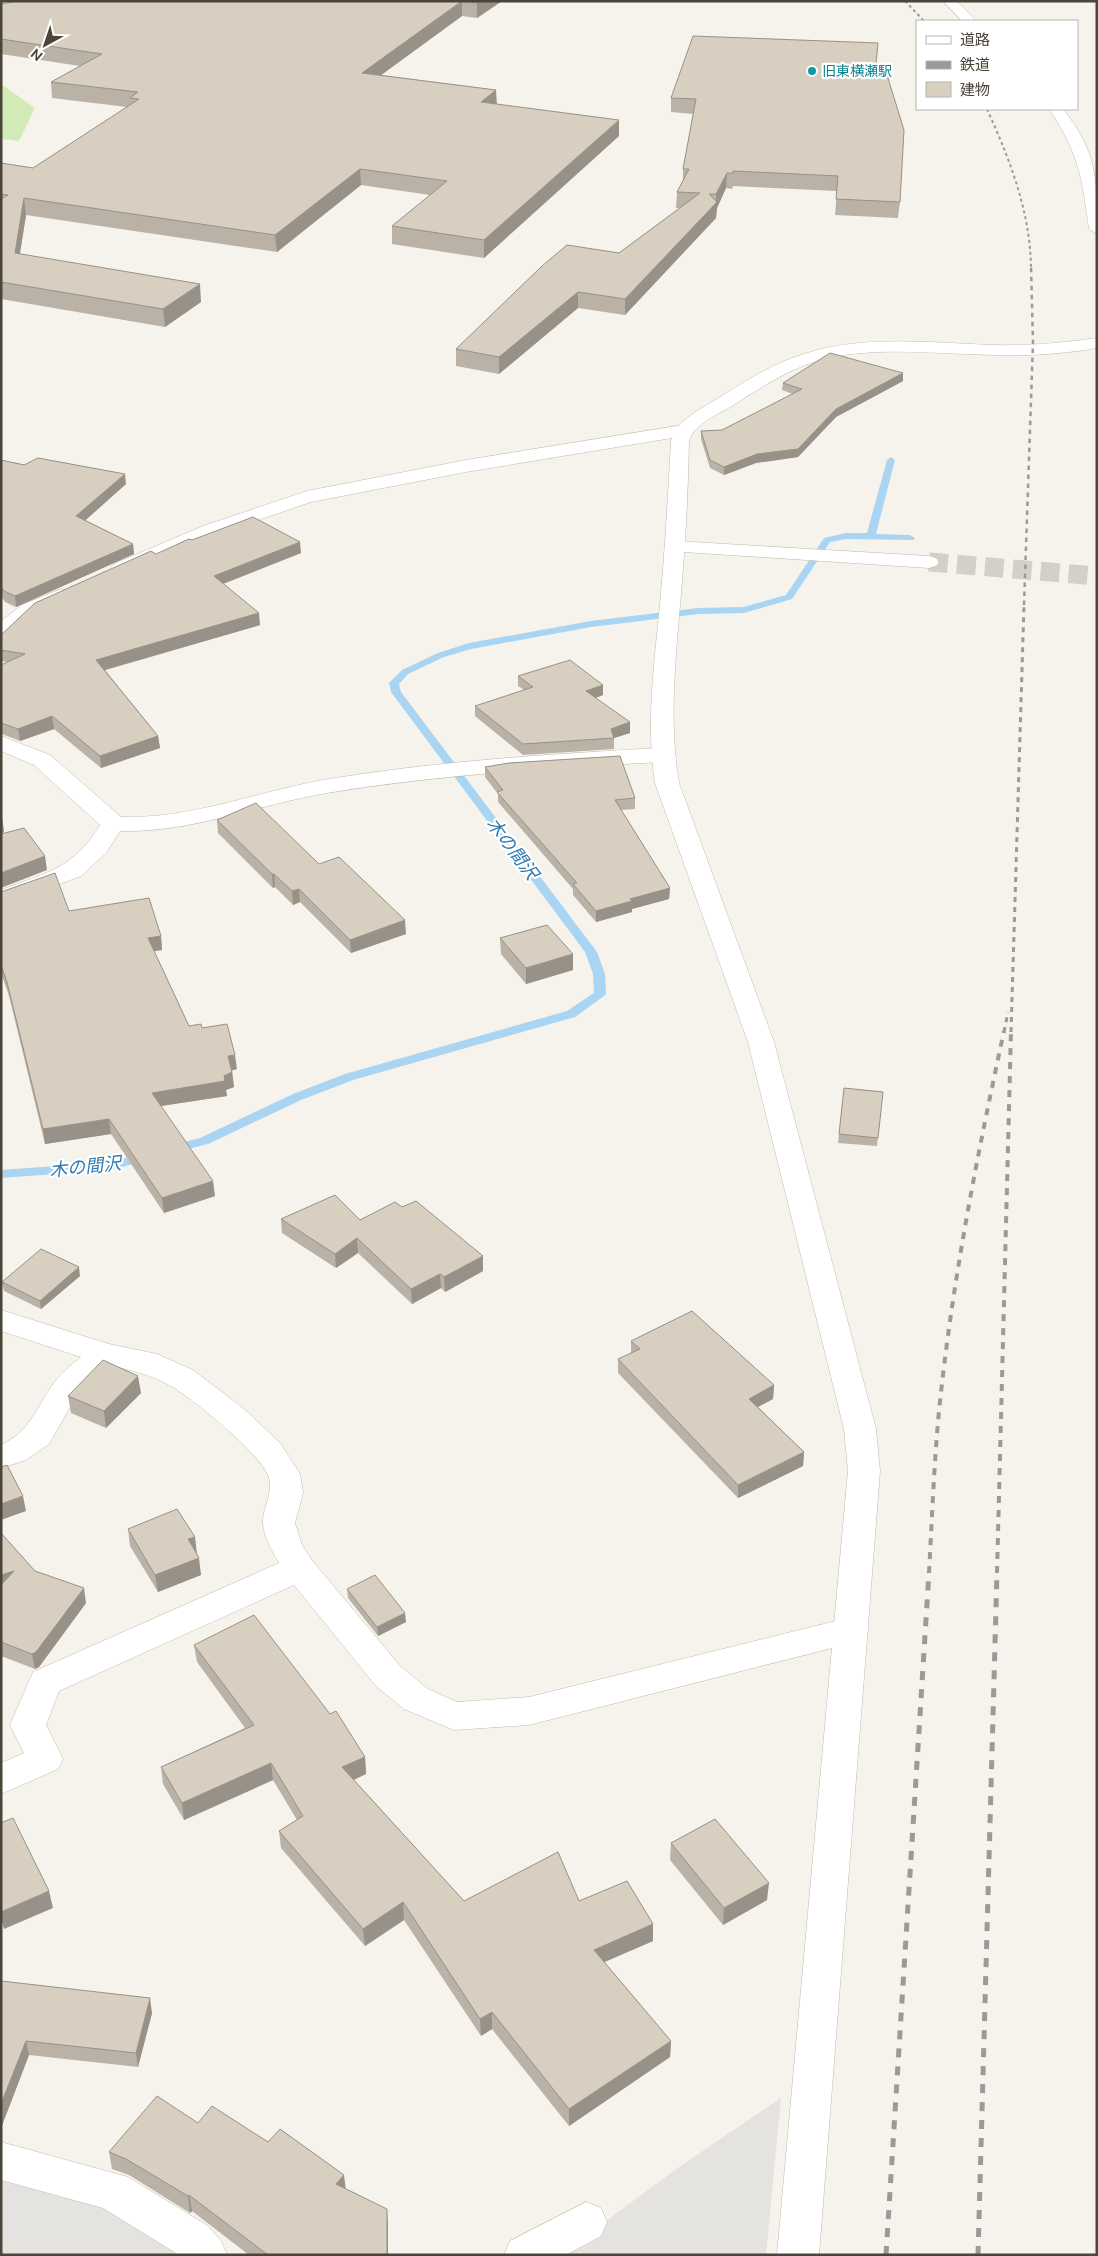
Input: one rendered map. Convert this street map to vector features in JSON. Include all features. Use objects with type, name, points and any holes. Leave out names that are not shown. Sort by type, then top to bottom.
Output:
[{"type":"street","points":[[949,1],[968,20]]},
{"type":"street","points":[[1057,110],[1069,123],[1085,158],[1093,183],[1097,229]]},
{"type":"street","points":[[798,2255],[864,1471],[860,1429],[761,1042],[667,783],[661,755],[659,722],[675,547],[680,441],[683,431],[692,422],[779,371],[822,354],[854,349],[906,347],[1053,349],[1097,343]]},
{"type":"street","points":[[106,574],[210,530],[307,497],[466,466],[683,431]]},
{"type":"street","points":[[675,547],[929,562]]},
{"type":"street","points":[[1,631],[29,610],[81,586]]},
{"type":"street","points":[[1,743],[42,760],[112,824],[142,825],[181,821],[311,790],[432,773],[520,762],[661,755]]},
{"type":"street","points":[[1,899],[72,871],[98,848],[112,824]]},
{"type":"street","points":[[1,1320],[106,1354],[146,1362],[182,1378],[232,1417],[269,1451],[284,1474],[287,1493],[279,1524],[286,1546],[299,1568],[388,1676],[416,1699],[454,1716],[529,1711],[852,1630]]},
{"type":"street","points":[[1,1457],[15,1452],[38,1436],[63,1394],[80,1374],[106,1354]]},
{"type":"street","points":[[1,1779],[45,1759],[28,1725],[45,1682],[299,1568]]},
{"type":"street","points":[[1,2161],[113,2191],[193,2240],[206,2255]]},
{"type":"street","points":[[525,2255],[586,2222]]},
{"type":"green space","points":[[1,84],[35,108],[19,141],[1,139]]},
{"type":"shaded area","points":[[781,2098],[766,2255],[555,2255],[583,2238],[679,2167]]},
{"type":"shaded area","points":[[1,2174],[109,2202],[188,2255],[1,2255]]},
{"type":"building","points":[[17,1],[462,1],[362,73],[496,90],[481,102],[619,120],[484,240],[392,226],[447,181],[360,169],[275,235],[24,198],[15,253],[200,284],[163,309],[1,282],[1,199],[8,195],[1,194],[1,163],[33,168],[139,99],[130,98],[138,92],[51,82],[102,54],[1,39],[1,4]]},
{"type":"building","points":[[464,1],[480,1],[477,3]]},
{"type":"building","points":[[693,36],[878,43],[875,75],[887,75],[904,130],[900,202],[836,199],[838,176],[733,171],[733,173],[727,173],[716,194],[709,194],[717,202],[625,299],[578,292],[499,357],[456,349],[542,266],[567,245],[619,253],[700,193],[677,192],[689,169],[683,169],[696,99],[671,98]]},
{"type":"building","points":[[830,353],[903,373],[836,409],[798,449],[757,454],[724,467],[710,460],[701,431],[722,430],[802,389],[783,383]]},
{"type":"building","points":[[38,458],[125,474],[76,516],[133,544],[15,596],[4,591],[1,587],[1,460],[24,465]]},
{"type":"building","points":[[253,517],[300,542],[214,576],[259,613],[96,660],[158,736],[100,756],[52,716],[18,729],[1,723],[1,665],[25,654],[1,650],[1,635],[35,603],[151,551],[156,554],[189,539],[192,540]]},
{"type":"building","points":[[570,660],[603,685],[586,691],[630,722],[611,729],[614,738],[523,744],[475,706],[533,687],[518,676]]},
{"type":"building","points":[[620,756],[635,798],[615,800],[670,888],[596,911],[573,884],[577,883],[497,792],[503,790],[485,767],[509,763]]},
{"type":"building","points":[[256,803],[319,864],[339,857],[405,920],[350,940],[299,889],[292,891],[217,820]]},
{"type":"building","points":[[24,828],[45,856],[1,873],[1,834]]},
{"type":"building","points":[[55,873],[69,911],[149,898],[161,936],[148,938],[189,1026],[201,1024],[202,1028],[227,1024],[235,1055],[228,1056],[232,1072],[224,1076],[225,1081],[152,1093],[213,1181],[162,1198],[109,1119],[43,1129],[7,982],[1,965],[1,892]]},
{"type":"building","points":[[547,925],[573,954],[526,968],[500,938]]},
{"type":"building","points":[[844,1088],[883,1092],[878,1138],[839,1134]]},
{"type":"building","points":[[335,1195],[360,1220],[395,1202],[402,1207],[416,1201],[483,1256],[444,1277],[440,1274],[411,1289],[357,1238],[335,1254],[281,1219]]},
{"type":"building","points":[[41,1249],[79,1267],[40,1301],[2,1282]]},
{"type":"building","points":[[692,1311],[774,1385],[749,1399],[804,1452],[738,1485],[618,1359],[640,1349],[631,1341]]},
{"type":"building","points":[[103,1360],[138,1376],[104,1411],[68,1396]]},
{"type":"building","points":[[7,1465],[23,1496],[1,1504],[1,1467]]},
{"type":"building","points":[[177,1509],[195,1537],[188,1539],[199,1558],[155,1575],[128,1529]]},
{"type":"building","points":[[1,1533],[35,1571],[84,1588],[36,1652],[32,1654],[1,1642],[1,1585],[14,1571],[1,1575]]},
{"type":"building","points":[[375,1575],[405,1613],[377,1627],[347,1589]]},
{"type":"building","points":[[254,1615],[330,1714],[336,1711],[365,1757],[342,1767],[464,1901],[558,1852],[579,1901],[627,1881],[653,1924],[594,1950],[671,2041],[569,2109],[492,2012],[480,2019],[403,1902],[363,1929],[279,1831],[303,1816],[271,1763],[182,1803],[161,1767],[254,1725],[194,1645]]},
{"type":"building","points":[[13,1818],[49,1891],[1,1912],[1,1823]]},
{"type":"building","points":[[715,1819],[769,1883],[724,1908],[671,1843]]},
{"type":"building","points":[[1,1981],[150,1998],[136,2053],[26,2041],[1,2104]]},
{"type":"building","points":[[157,2096],[198,2123],[212,2106],[268,2142],[280,2129],[344,2175],[336,2184],[387,2209],[387,2255],[268,2255],[189,2195],[126,2159],[109,2152]]},
{"type":"waterway","name":"木の間沢","points":[[871,536],[891,460]]},
{"type":"waterway","name":"木の間沢","points":[[172,1149],[204,1141],[297,1097],[349,1077],[571,1014],[600,994],[599,974],[591,952],[396,692],[394,683],[405,672],[441,655],[469,646],[591,624],[698,611],[744,610],[789,597],[827,540],[846,536],[871,536]]},
{"type":"waterway","points":[[871,536],[910,538]]},
{"type":"waterway","name":"木の間沢","points":[[1,1174],[110,1166],[145,1157]]},
{"type":"tunnel","points":[[929,562],[1097,576]]},
{"type":"railway","points":[[905,1],[923,20]]},
{"type":"railway","points":[[987,110],[1011,167],[1023,206],[1030,246],[1031,267]]},
{"type":"railway","points":[[1024,605],[1033,342],[1031,266]]},
{"type":"railway","points":[[1011,1032],[1024,604]]},
{"type":"railway","points":[[1004,1032],[1008,1012]]},
{"type":"railway","points":[[929,1573],[934,1471],[944,1363],[958,1267],[975,1172],[1004,1031]]},
{"type":"railway","points":[[997,1573],[1011,1031]]},
{"type":"railway","points":[[886,2255],[929,1572]]},
{"type":"railway","points":[[978,2255],[997,1572]]},
{"type":"place","name":"旧東横瀬駅","points":[[812,71]]}]
